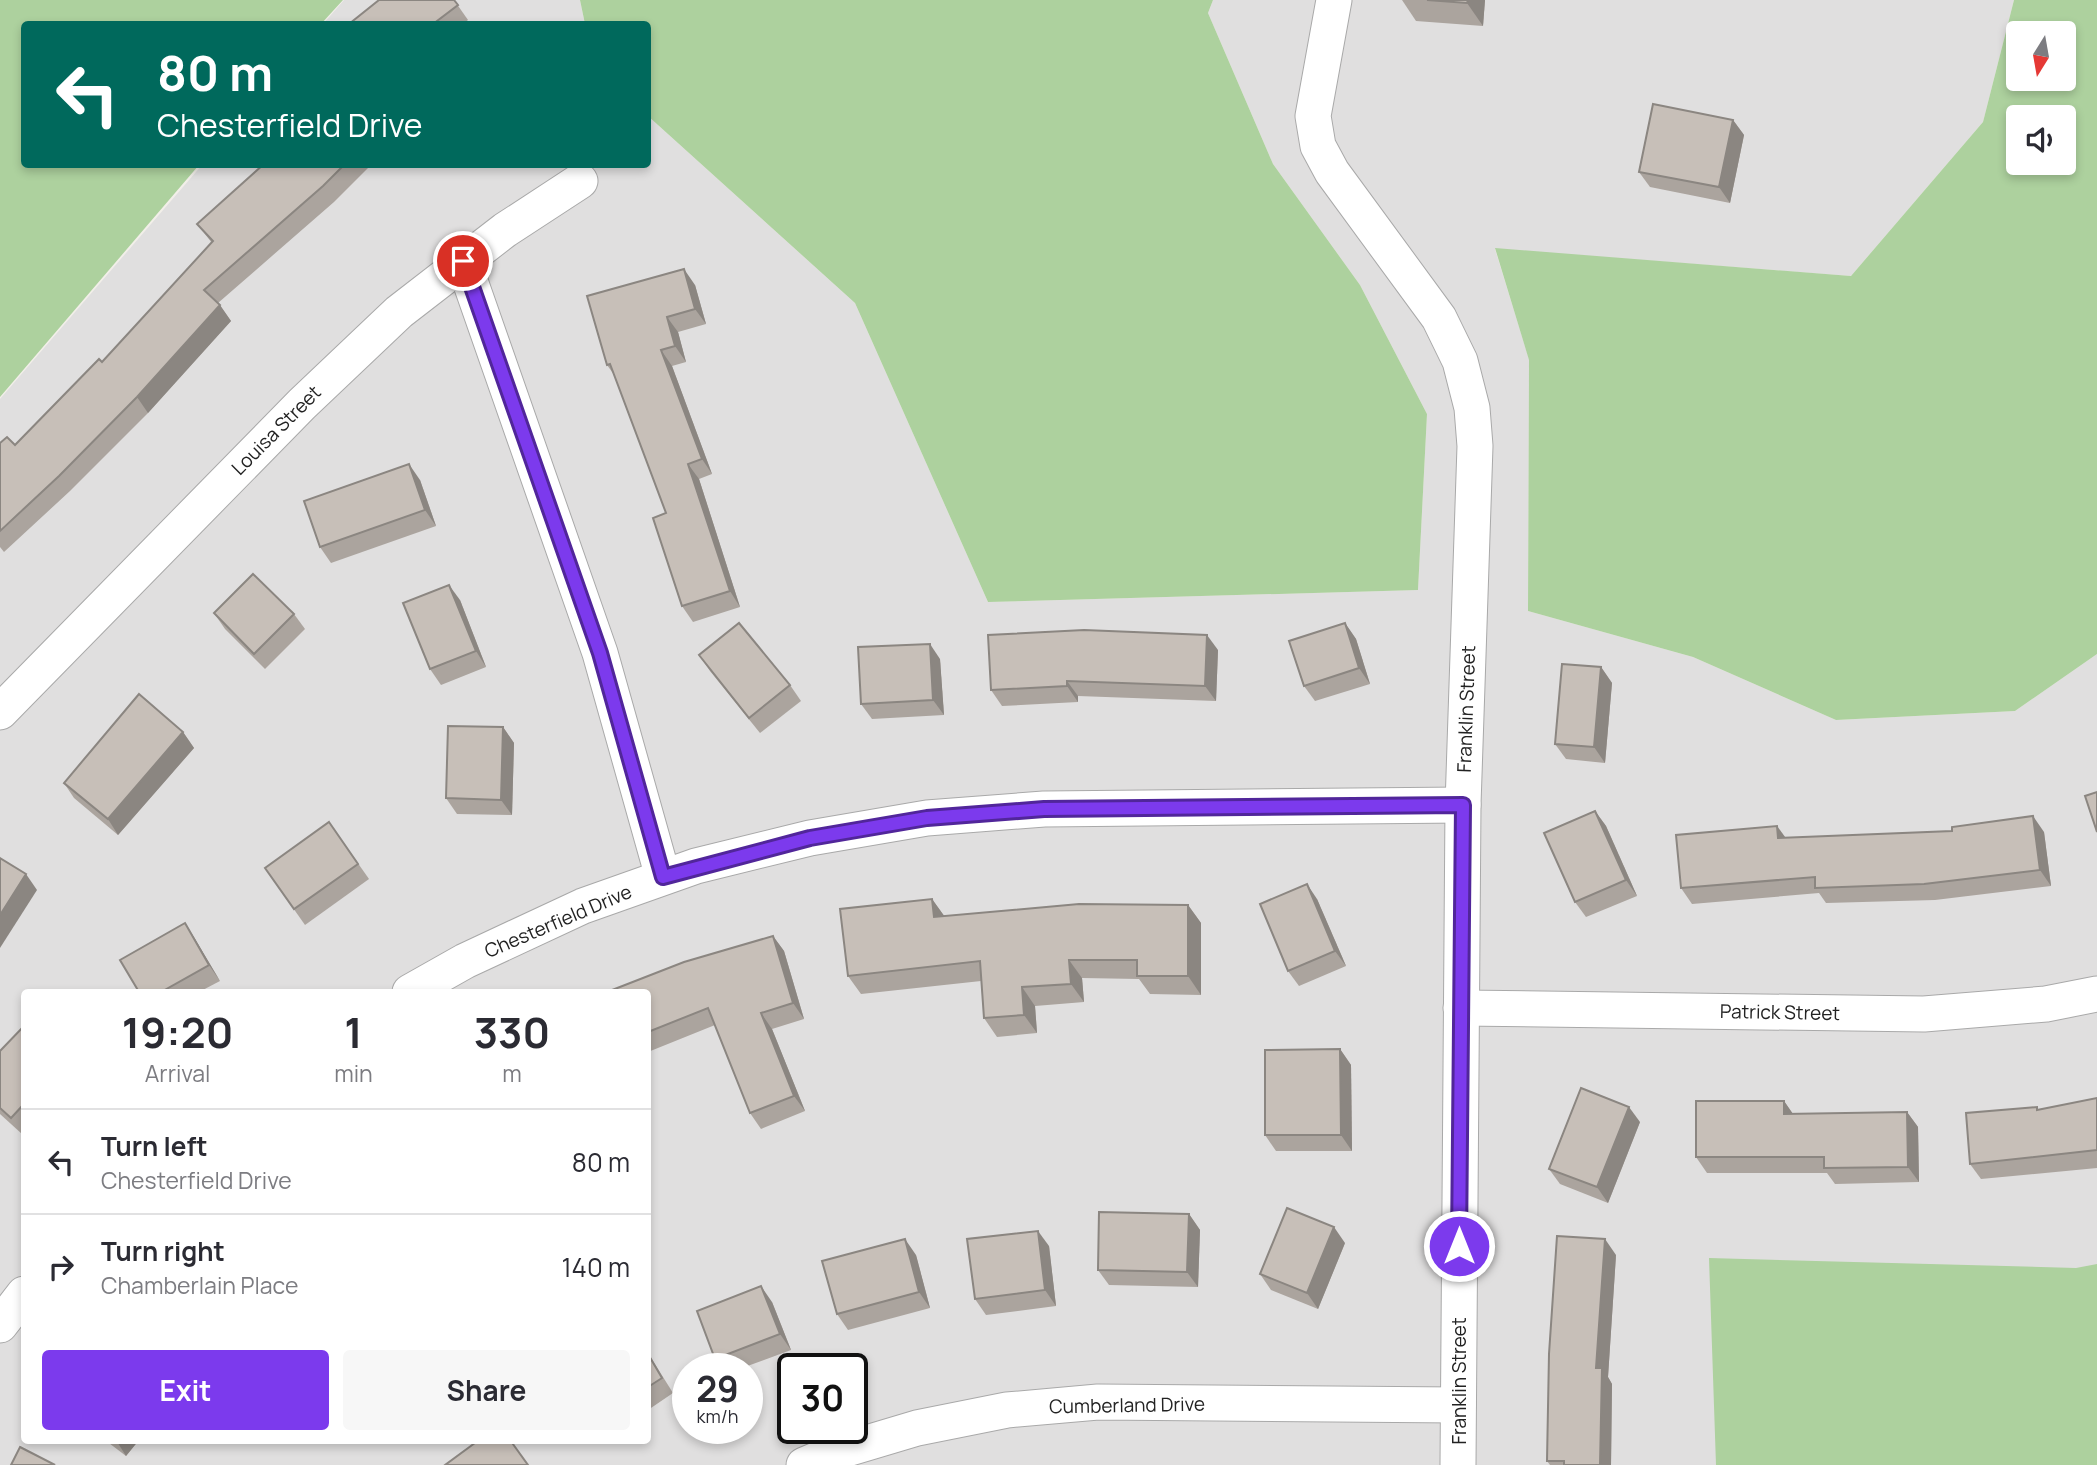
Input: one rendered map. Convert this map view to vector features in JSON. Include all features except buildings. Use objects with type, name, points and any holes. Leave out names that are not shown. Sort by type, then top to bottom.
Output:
[{"type":"street","name":"Franklin Street","points":[[1334,0],[1313,116],[1318,146],[1332,172],[1439,318],[1460,361],[1472,408],[1475,446],[1463,805],[1458,1465]]},
{"type":"street","name":"Louisa Street","points":[[0,712],[302,404],[399,312],[463,261],[580,181]]},
{"type":"street","points":[[463,261],[600,653],[663,877]]},
{"type":"street","name":"Chesterfield Drive","points":[[415,989],[465,961],[583,906],[663,877],[810,838],[927,818],[1044,809],[1463,805]]},
{"type":"street","name":"Patrick Street","points":[[1461,1008],[1924,1014],[2046,1004],[2097,994]]},
{"type":"street","points":[[0,1325],[21,1298]]},
{"type":"street","name":"Cumberland Drive","points":[[804,1465],[830,1454],[917,1428],[1007,1410],[1098,1402],[1458,1405]]},
{"type":"shaded area","points":[[344,0],[580,0],[584,21],[326,21]]},
{"type":"shaded area","points":[[1213,0],[2014,0],[2009,21],[2006,21],[2006,31],[1983,122],[1851,276],[1495,249],[1529,359],[1528,611],[1693,657],[1836,720],[2015,711],[2097,654],[2097,1465],[0,1465],[0,399],[199,168],[651,168],[651,119],[855,303],[988,602],[1418,590],[1427,414],[1360,285],[1273,164],[1208,13]]},
{"type":"green space","points":[[0,0],[343,0],[324,21],[21,21],[21,168],[196,168],[0,397]]},
{"type":"green space","points":[[580,0],[1213,0],[1208,13],[1273,164],[1360,285],[1427,414],[1418,590],[988,602],[855,303],[651,119],[651,21],[584,21]]},
{"type":"green space","points":[[2014,0],[2097,0],[2097,654],[2015,711],[1836,720],[1693,657],[1528,611],[1529,360],[1495,248],[1851,276],[1983,122],[2006,31],[2006,91],[2076,91],[2076,21],[2009,21]]},
{"type":"green space","points":[[1709,1258],[2076,1268],[2097,1264],[2097,1465],[1716,1465]]},
{"type":"route","points":[[463,261],[600,653],[663,877],[696,866],[810,838],[927,818],[1044,809],[1463,805],[1459,1246]]}]
